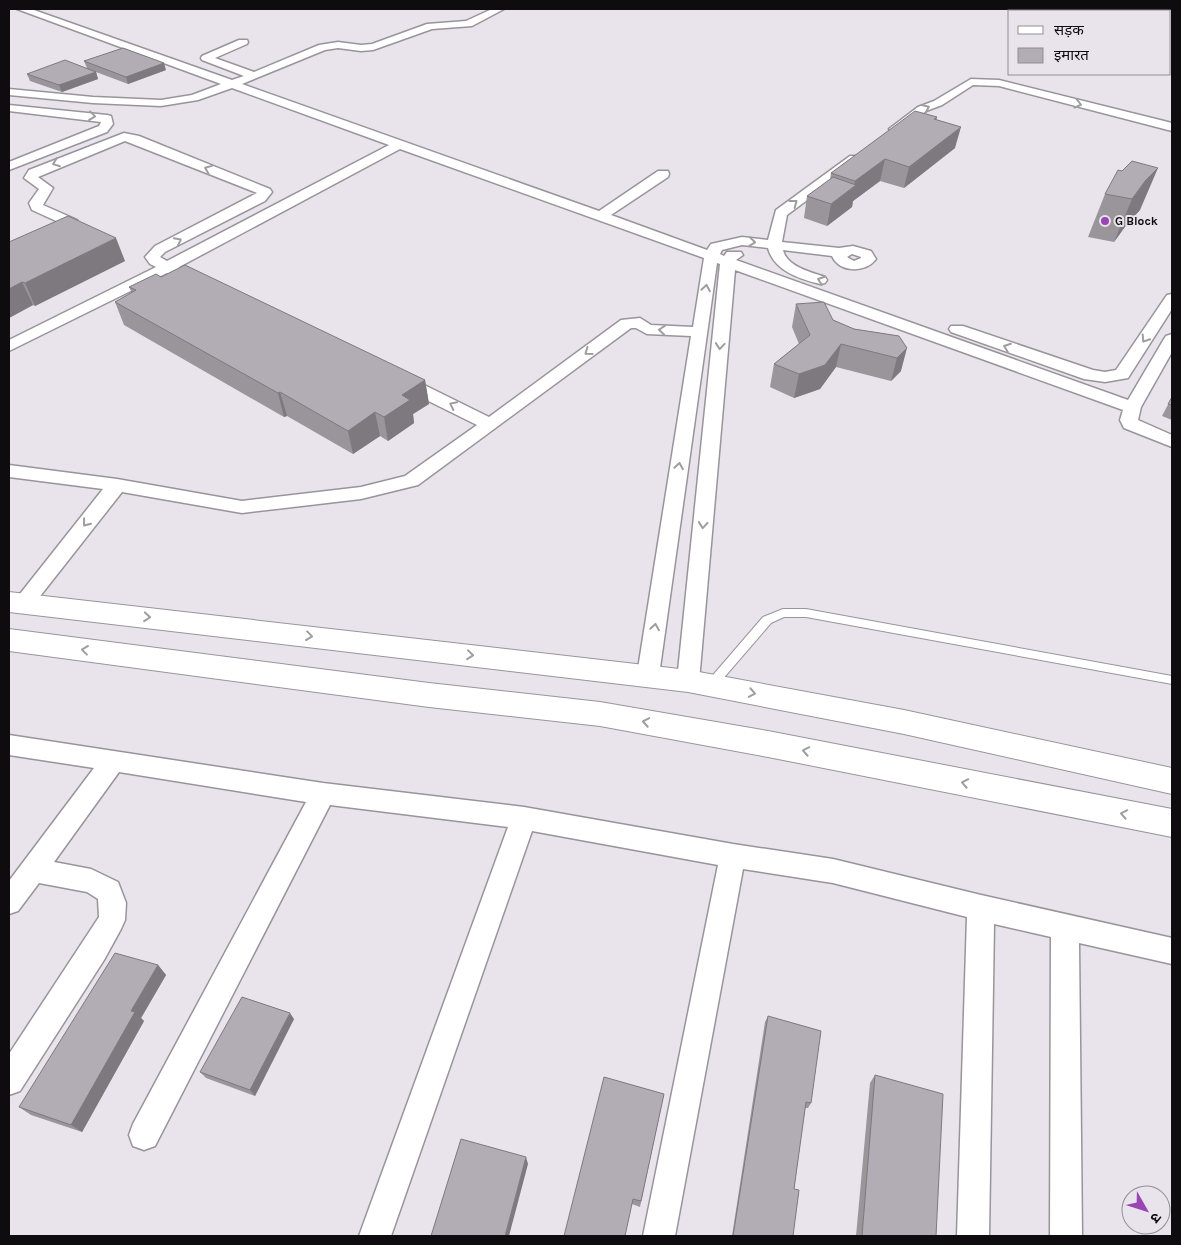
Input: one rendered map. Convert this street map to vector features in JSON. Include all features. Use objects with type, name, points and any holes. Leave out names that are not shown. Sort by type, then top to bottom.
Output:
[{"type":"street","points":[[22,9],[1132,407]]},
{"type":"street","points":[[9,92],[72,99],[160,103],[194,98],[251,79],[253,76],[323,47],[338,45],[361,48],[374,47],[431,26],[468,24],[499,9]]},
{"type":"street","points":[[243,42],[206,58],[253,76]]},
{"type":"street","points":[[883,138],[922,109],[938,103],[971,82],[980,81],[999,83],[1172,128]]},
{"type":"street","points":[[38,110],[55,97]]},
{"type":"street","points":[[57,112],[72,99]]},
{"type":"street","points":[[9,108],[107,119],[107,124],[103,129],[9,166]]},
{"type":"street","points":[[49,243],[72,230],[72,223],[37,207],[36,203],[44,194],[46,188],[30,178],[34,173],[124,138],[136,139],[265,192],[260,198],[160,249],[152,257],[155,261],[212,289]]},
{"type":"street","points":[[9,346],[167,267],[399,144]]},
{"type":"street","points":[[775,250],[781,213],[867,149]]},
{"type":"street","points":[[599,217],[663,174]]},
{"type":"street","points":[[719,260],[742,253],[775,250],[842,257]]},
{"type":"street","points":[[775,250],[794,271],[1067,368],[1105,377],[1122,374],[1172,298]]},
{"type":"street","points":[[648,675],[701,325],[719,260]]},
{"type":"street","points":[[700,683],[719,260]]},
{"type":"street","points":[[9,472],[117,485],[242,507],[360,493],[411,481],[627,323],[640,323],[647,328],[701,325]]},
{"type":"street","points":[[1172,339],[1132,407],[1129,420],[1130,424],[1172,442]]},
{"type":"street","points":[[392,376],[490,424]]},
{"type":"street","points":[[16,603],[117,485]]},
{"type":"street","points":[[16,603],[648,675],[700,683],[904,722],[1172,781]]},
{"type":"street","points":[[9,640],[429,695],[600,714],[768,744],[1172,824]]},
{"type":"street","points":[[9,745],[112,763],[323,794],[524,818],[733,856],[833,871],[981,908],[1172,951]]},
{"type":"street","points":[[9,902],[112,763]]},
{"type":"street","points":[[144,1135],[323,794]]},
{"type":"street","points":[[376,1236],[524,818]]},
{"type":"street","points":[[659,1236],[733,856]]},
{"type":"street","points":[[9,1080],[112,920],[113,903],[109,891],[91,881],[33,870]]},
{"type":"street","points":[[974,1236],[981,908]]},
{"type":"street","points":[[1065,927],[1066,1236]]},
{"type":"lane","points":[[700,683],[767,620],[783,613],[806,613],[1172,680]]},
{"type":"building","points":[[123,48],[164,63],[126,77],[84,61]]},
{"type":"building","points":[[65,60],[96,72],[59,85],[27,74]]},
{"type":"building","points":[[915,111],[937,117],[934,119],[961,127],[909,167],[885,159],[855,181],[831,173]]},
{"type":"building","points":[[1132,161],[1158,168],[1145,181],[1132,199],[1105,194],[1118,170],[1122,171]]},
{"type":"building","points":[[833,177],[856,185],[831,204],[807,196]]},
{"type":"building","points":[[68,216],[116,238],[9,289],[9,242]]},
{"type":"building","points":[[185,265],[425,380],[402,395],[410,400],[384,417],[375,412],[348,431],[115,302],[136,290],[129,287],[156,274],[161,277]]},
{"type":"building","points":[[824,302],[833,320],[854,329],[899,336],[907,348],[897,358],[841,344],[825,365],[799,374],[774,364],[810,335],[796,304]]},
{"type":"building","points":[[1172,397],[1172,405],[1168,404]]},
{"type":"building","points":[[115,953],[158,965],[131,1011],[135,1012],[71,1125],[19,1107]]},
{"type":"building","points":[[242,997],[290,1013],[250,1090],[200,1072]]},
{"type":"building","points":[[768,1016],[821,1031],[811,1103],[806,1102],[794,1189],[799,1190],[793,1236],[733,1236]]},
{"type":"building","points":[[875,1075],[943,1094],[936,1236],[862,1236]]},
{"type":"building","points":[[604,1077],[664,1094],[641,1201],[633,1199],[625,1236],[564,1236]]},
{"type":"building","points":[[461,1139],[526,1157],[505,1236],[431,1236]]},
{"type":"place","name":"G Block","points":[[1105,221]]}]
